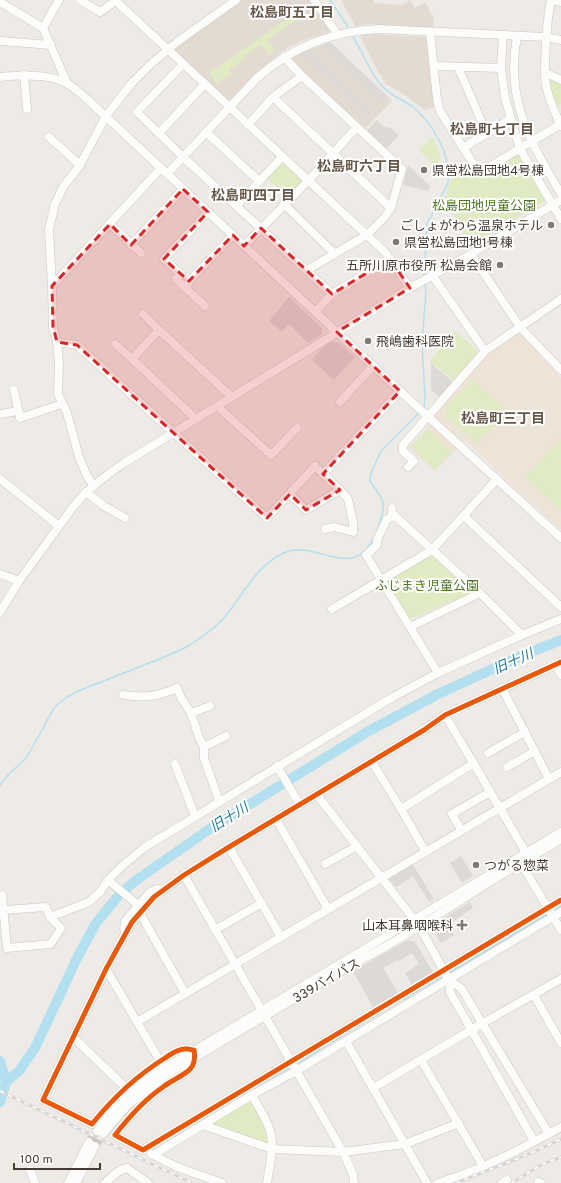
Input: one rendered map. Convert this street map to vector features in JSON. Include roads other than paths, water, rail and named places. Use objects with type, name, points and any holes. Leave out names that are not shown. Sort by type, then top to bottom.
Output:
[{"type":"street","points":[[43,28],[59,0]]},
{"type":"street","points":[[81,0],[100,12],[117,1],[229,108],[367,235],[390,259],[410,288]]},
{"type":"street","points":[[93,485],[87,476],[79,457],[67,413],[58,394],[59,363],[57,342],[53,327],[48,229],[55,204],[63,187],[80,165],[106,116],[141,73],[168,50],[236,0]]},
{"type":"street","points":[[314,0],[338,34]]},
{"type":"street","points":[[430,32],[437,98],[440,111],[479,173],[561,125],[550,100],[545,76],[547,23],[552,0],[561,2]]},
{"type":"street","points":[[0,2],[43,28],[67,84]]},
{"type":"street","points":[[52,286],[110,224],[164,171],[184,156],[257,78],[284,57],[306,46],[338,34],[357,30],[378,29],[546,37],[561,40]]},
{"type":"street","points":[[503,35],[501,68],[505,98],[510,119],[520,149],[561,219]]},
{"type":"street","points":[[517,36],[514,70],[521,117],[531,142],[561,194]]},
{"type":"street","points":[[0,41],[51,45]]},
{"type":"street","points":[[284,57],[302,76],[402,169],[392,208],[367,235],[307,270]]},
{"type":"street","points":[[183,64],[137,112],[332,294]]},
{"type":"street","points":[[434,66],[501,68]]},
{"type":"street","points":[[458,67],[487,134]]},
{"type":"street","points":[[546,73],[561,80]]},
{"type":"street","points":[[24,75],[27,109]]},
{"type":"street","points":[[0,77],[24,75],[39,76],[67,84],[106,116],[415,405],[561,538]]},
{"type":"street","points":[[248,125],[273,97],[302,76]]},
{"type":"street","points":[[159,133],[205,84]]},
{"type":"street","points":[[505,98],[517,96]]},
{"type":"street","points":[[273,97],[392,208]]},
{"type":"street","points":[[463,148],[510,119]]},
{"type":"street","points":[[244,246],[308,181],[357,127]]},
{"type":"street","points":[[206,132],[259,181]]},
{"type":"street","points":[[49,137],[80,165]]},
{"type":"street","points":[[237,205],[282,157]]},
{"type":"street","points":[[131,245],[183,189]]},
{"type":"street","points":[[0,612],[19,581],[59,526],[93,485],[124,463],[337,332],[561,200]]},
{"type":"street","points":[[284,204],[335,254]]},
{"type":"street","points":[[205,306],[176,279],[181,274],[164,259],[208,212]]},
{"type":"street","points":[[110,224],[141,253]]},
{"type":"street","points":[[187,289],[191,279],[233,235]]},
{"type":"street","points":[[471,254],[520,327],[561,370]]},
{"type":"street","points":[[315,312],[332,294],[390,259]]},
{"type":"street","points":[[431,276],[485,351]]},
{"type":"street","points":[[408,467],[414,461],[403,451],[402,445],[485,351],[561,299]]},
{"type":"street","points":[[143,314],[232,397]]},
{"type":"street","points":[[132,359],[159,330]]},
{"type":"street","points":[[57,342],[77,345],[267,518],[315,466],[348,499],[353,522],[353,532],[334,527],[325,529]]},
{"type":"street","points":[[115,344],[196,419]]},
{"type":"street","points":[[340,402],[373,366]]},
{"type":"street","points":[[14,390],[20,418],[62,404]]},
{"type":"street","points":[[323,474],[400,391]]},
{"type":"street","points":[[217,406],[271,455],[297,428]]},
{"type":"street","points":[[0,414],[18,411]]},
{"type":"street","points":[[0,479],[59,526]]},
{"type":"street","points":[[332,609],[432,550],[497,480]]},
{"type":"street","points":[[290,494],[306,510],[340,490]]},
{"type":"street","points":[[86,492],[104,506],[125,518]]},
{"type":"street","points":[[438,674],[366,555],[377,545],[377,540],[387,519],[393,512],[522,634]]},
{"type":"street","points":[[464,516],[561,607]]},
{"type":"street","points":[[0,574],[19,581]]},
{"type":"street","points":[[410,627],[480,593]]},
{"type":"street","points":[[50,917],[89,902],[145,847],[219,801],[278,768],[393,697],[522,634],[561,619]]},
{"type":"street","points":[[194,1054],[185,1048],[177,1050],[142,1073],[108,1105],[92,1124],[43,1100],[106,969],[132,922],[138,907],[184,875],[372,762],[424,730],[445,715],[558,663],[561,674]]},
{"type":"street","points":[[123,695],[144,698],[162,695],[178,688],[191,713],[204,747],[204,758],[219,801]]},
{"type":"street","points":[[502,688],[549,778]]},
{"type":"street","points":[[191,713],[210,706]]},
{"type":"street","points":[[445,715],[528,855]]},
{"type":"street","points":[[488,753],[525,732]]},
{"type":"street","points":[[204,747],[226,736]]},
{"type":"street","points":[[507,767],[535,751]]},
{"type":"street","points":[[372,762],[425,851]]},
{"type":"street","points":[[401,809],[474,763]]},
{"type":"street","points":[[175,764],[195,816]]},
{"type":"street","points":[[278,768],[300,805]]},
{"type":"street","points":[[137,1022],[561,772]]},
{"type":"street","points":[[461,830],[452,814],[490,792]]},
{"type":"street","points":[[317,795],[419,926],[449,980],[450,992],[534,1141]]},
{"type":"street","points":[[276,819],[328,910]]},
{"type":"street","points":[[100,1133],[112,1112],[136,1088],[155,1074],[194,1054],[263,1013],[414,919],[520,860],[561,832]]},
{"type":"street","points":[[528,855],[561,840]]},
{"type":"street","points":[[325,864],[357,846]]},
{"type":"street","points":[[229,847],[281,937]]},
{"type":"street","points":[[520,860],[561,930]]},
{"type":"street","name":"339バイパス","points":[[263,1013],[372,954],[419,926],[520,860]]},
{"type":"street","points":[[184,875],[343,1152],[353,1174],[354,1183]]},
{"type":"street","points":[[109,881],[138,907],[185,993]]},
{"type":"street","points":[[2,895],[7,948],[51,944],[61,928],[50,917],[46,907],[4,910]]},
{"type":"street","points":[[142,1150],[561,900]]},
{"type":"street","points":[[215,930],[262,903]]},
{"type":"street","points":[[153,1155],[561,912]]},
{"type":"street","points":[[106,969],[160,1061]]},
{"type":"street","points":[[373,1088],[561,979]]},
{"type":"street","points":[[449,980],[461,988],[548,1134]]},
{"type":"street","points":[[534,995],[561,1042]]},
{"type":"street","points":[[73,1037],[125,1088]]},
{"type":"street","points":[[346,1041],[427,1183]]},
{"type":"street","points":[[194,1054],[191,1068],[148,1098],[131,1115],[115,1135],[177,1167],[222,1183]]},
{"type":"street","points":[[421,1060],[483,1166]]},
{"type":"street","points":[[252,1095],[271,1134],[272,1149],[267,1183]]},
{"type":"street","points":[[203,1125],[272,1149],[343,1152],[405,1144],[459,1123]]},
{"type":"street","points":[[438,1183],[483,1166],[526,1147],[534,1141],[561,1127]]},
{"type":"street","points":[[68,1183],[92,1144],[76,1183]]},
{"type":"street","points":[[105,1183],[123,1168],[127,1168],[148,1183]]},
{"type":"street","points":[[30,1170],[36,1183]]},
{"type":"waterway","points":[[330,0],[348,27]]},
{"type":"waterway","points":[[353,37],[370,69],[383,87],[413,107],[434,131],[440,141],[447,162],[448,183],[427,224],[424,276]]},
{"type":"waterway","points":[[424,408],[425,400],[422,342],[426,291],[425,284]]},
{"type":"waterway","points":[[378,530],[383,510],[383,502],[370,481],[371,473],[381,451],[420,412]]},
{"type":"waterway","points":[[0,785],[27,757],[54,708],[59,703],[70,695],[190,645],[212,630],[223,619],[250,582],[274,559],[284,553],[296,550],[308,551],[343,559],[354,557],[365,551],[374,538]]},
{"type":"waterway","name":"旧十川","points":[[0,1102],[6,1082],[19,1071],[35,1048],[78,956],[96,923],[120,894],[135,881],[211,828],[367,732],[438,694],[521,656],[561,640]]},
{"type":"waterway","points":[[556,909],[561,906]]},
{"type":"waterway","points":[[450,972],[547,915]]},
{"type":"waterway","points":[[404,999],[441,977]]},
{"type":"waterway","points":[[298,1063],[371,1018]]},
{"type":"waterway","points":[[0,1061],[6,1082]]},
{"type":"waterway","points":[[164,1142],[289,1068]]},
{"type":"tunnel","points":[[89,1142],[97,1131]]},
{"type":"tunnel","points":[[95,1146],[103,1134]]},
{"type":"railway","points":[[0,1091],[192,1183]]},
{"type":"railway","points":[[456,1183],[529,1154],[561,1139]]},
{"type":"railway","points":[[511,1183],[543,1164],[561,1157]]},
{"type":"place","name":"県営松島団地4号棟","points":[[424,170]]},
{"type":"place","name":"ごしょがわら温泉ホテル","points":[[551,225]]},
{"type":"place","name":"県営松島団地1号棟","points":[[396,242]]},
{"type":"place","name":"五所川原市役所 松島会館","points":[[500,265]]},
{"type":"place","name":"飛嶋歯科医院","points":[[368,341]]},
{"type":"place","name":"つがる惣菜","points":[[476,865]]},
{"type":"place","name":"山本耳鼻咽喉科","points":[[462,925]]},
{"type":"district","name":"松島町五丁目","points":[[292,12]]},
{"type":"district","name":"松島町七丁目","points":[[492,129]]},
{"type":"district","name":"松島町六丁目","points":[[359,166]]},
{"type":"district","name":"松島町四丁目","points":[[253,195]]},
{"type":"district","name":"松島町三丁目","points":[[503,418]]},
{"type":"park label","name":"松島団地児童公園","points":[[484,205]]},
{"type":"park label","name":"ふじまき児童公園","points":[[427,585]]}]
